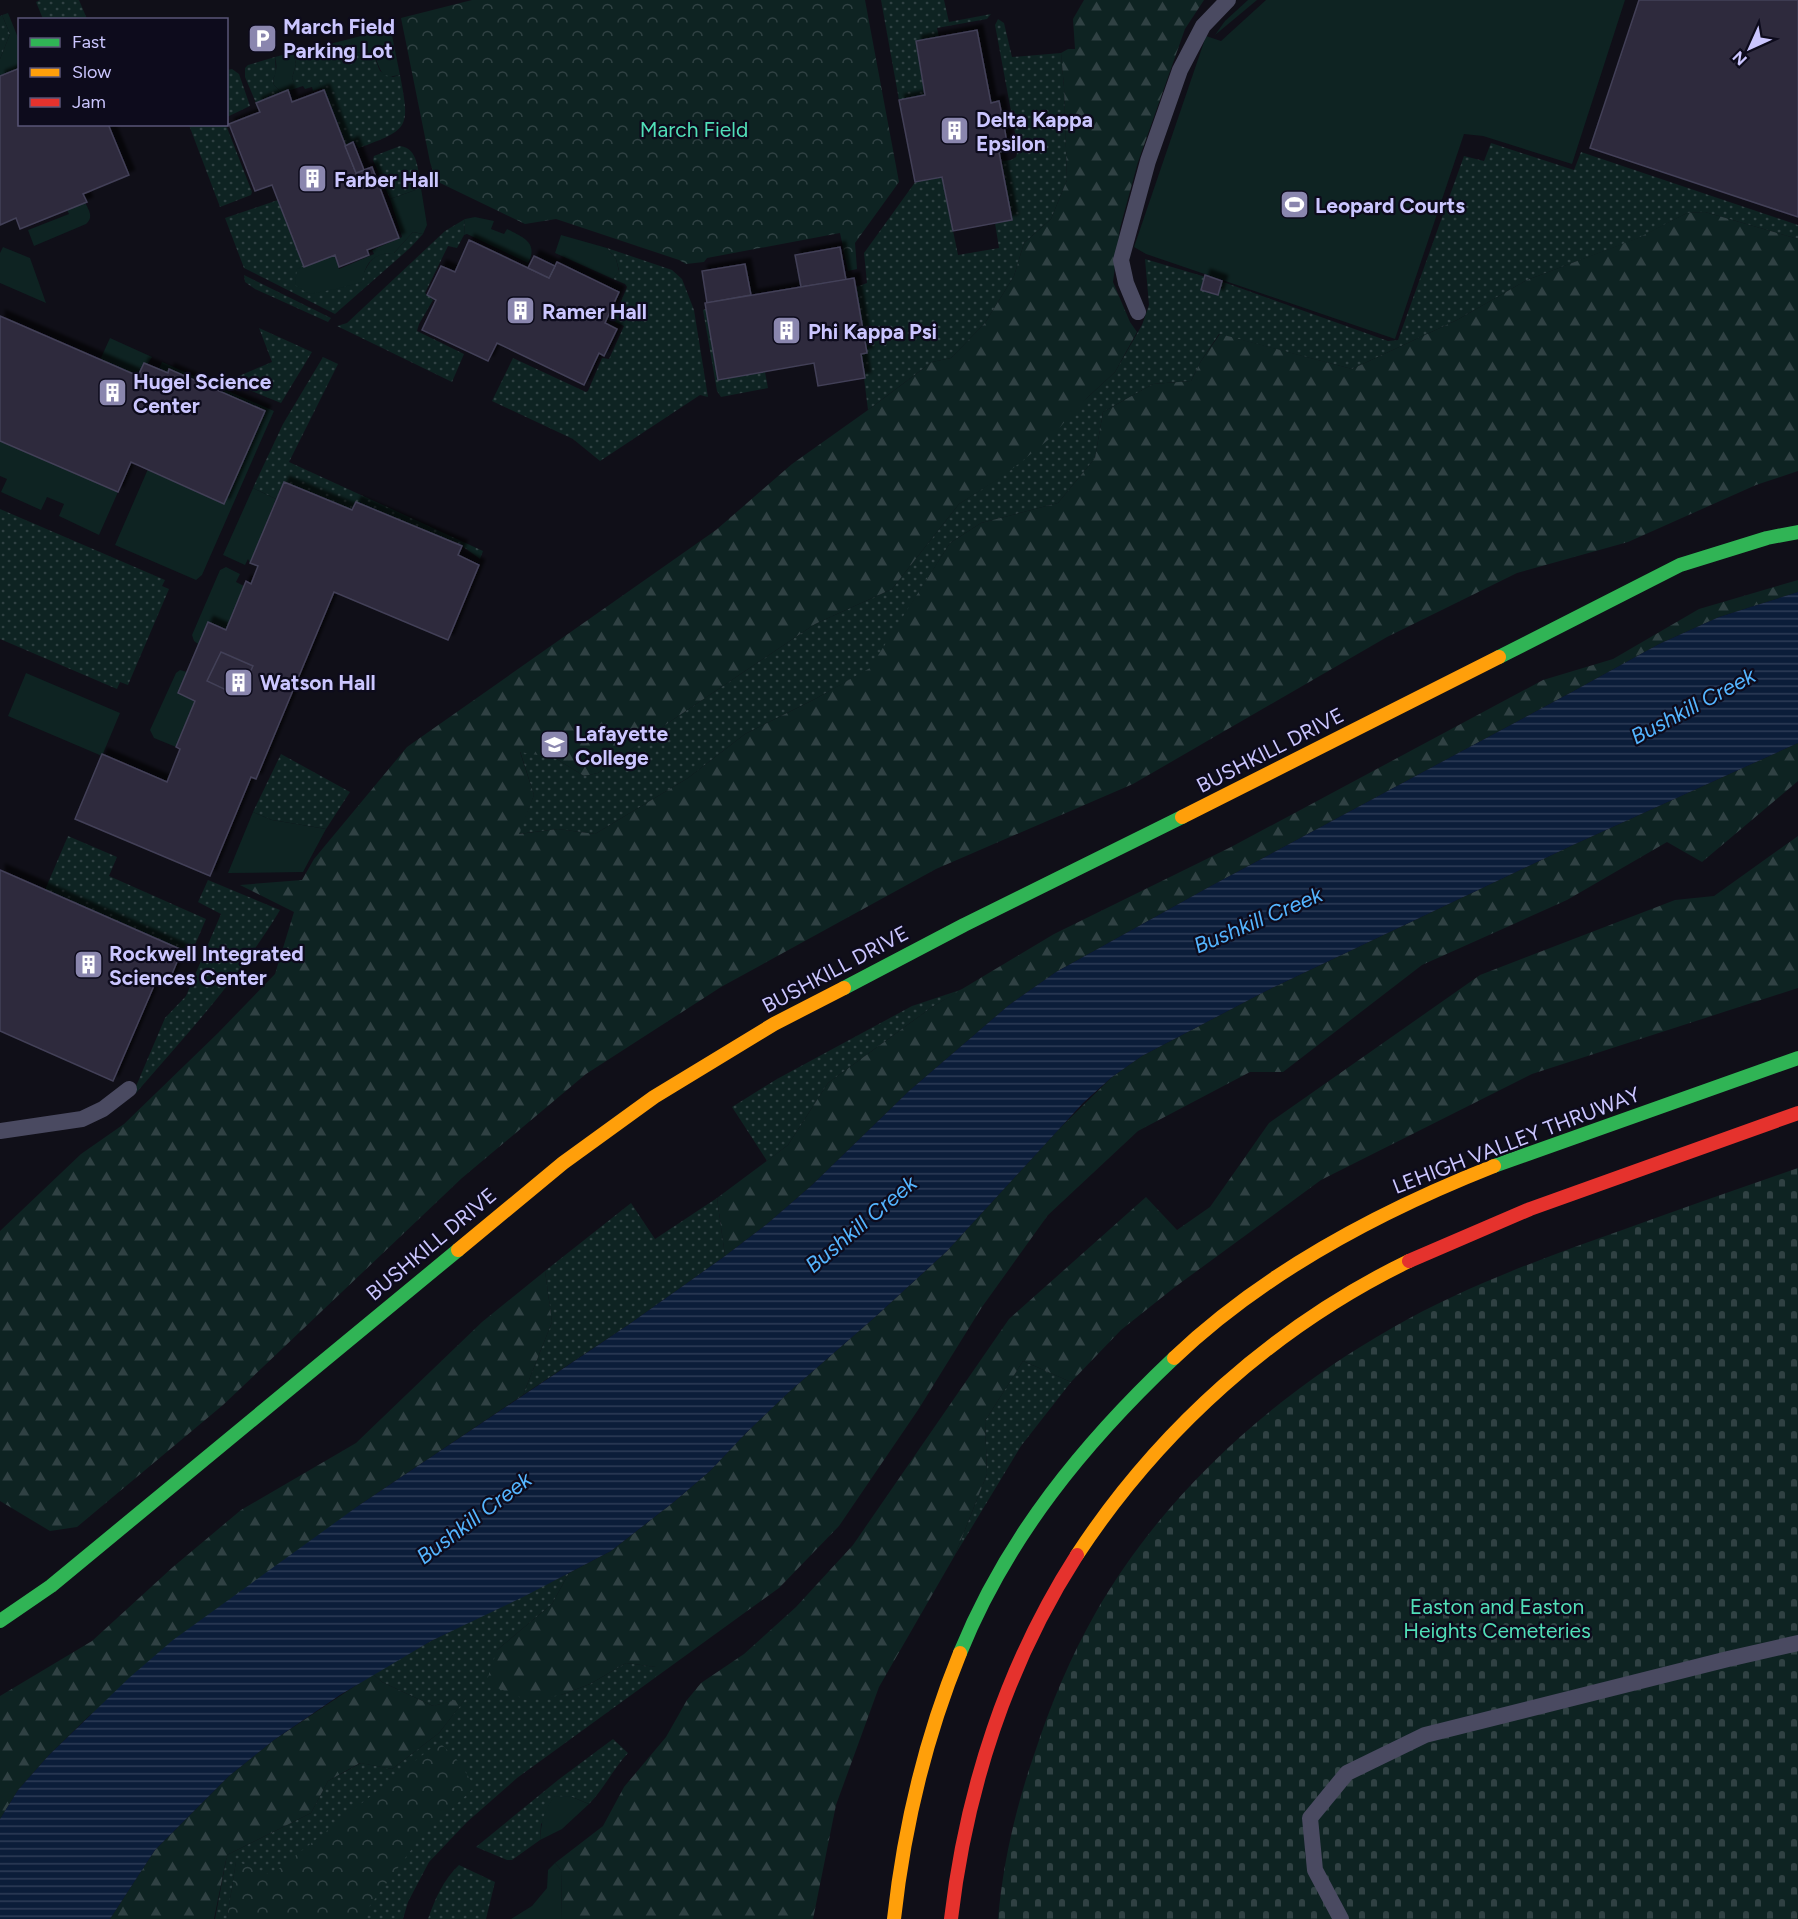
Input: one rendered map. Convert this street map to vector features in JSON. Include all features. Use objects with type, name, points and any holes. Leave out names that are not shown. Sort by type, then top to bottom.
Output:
[{"type":"main road","name":"BUSHKILL DRIVE","points":[[0,1621],[60,1580],[562,1163],[654,1097],[754,1036],[964,925],[1333,743],[1680,565],[1767,538],[1798,532]]},
{"type":"main road","name":"LEHIGH VALLEY THRUWAY","points":[[894,1919],[897,1882],[908,1818],[925,1753],[947,1687],[975,1621],[1008,1557],[1044,1502],[1081,1453],[1122,1408],[1171,1360],[1224,1315],[1277,1278],[1339,1238],[1394,1209],[1523,1155],[1798,1058]]},
{"type":"main road","points":[[951,1919],[964,1830],[979,1769],[1026,1646],[1057,1586],[1091,1535],[1125,1490],[1175,1432],[1217,1392],[1277,1342],[1330,1305],[1390,1270],[1455,1239],[1543,1204],[1798,1113]]},
{"type":"lane","points":[[1138,312],[1126,284],[1121,260],[1148,161],[1180,69],[1203,26],[1228,0]]},
{"type":"lane","points":[[0,1131],[82,1119],[103,1109],[129,1089]]},
{"type":"lane","points":[[1341,1919],[1315,1870],[1310,1818],[1347,1773],[1425,1736],[1798,1643]]},
{"type":"green space","points":[[40,0],[79,0],[87,18],[43,18],[36,2]]},
{"type":"green space","name":"March Field","points":[[472,0],[865,0],[899,182],[855,243],[857,269],[848,271],[840,233],[686,264],[556,219],[525,224],[436,181],[430,162],[401,18]]},
{"type":"green space","points":[[881,0],[944,0],[949,22],[991,14],[987,19],[937,28],[939,37],[916,41],[925,95],[899,100]]},
{"type":"green space","points":[[1084,0],[1204,0],[1185,29],[1138,162],[1120,228],[1113,282],[1130,322],[1137,332],[1115,372],[1048,440],[1006,474],[959,504],[892,589],[815,624],[598,773],[584,776],[555,758],[520,752],[534,795],[519,834],[558,829],[595,834],[688,778],[745,734],[870,668],[950,543],[981,523],[1058,503],[1095,458],[1103,412],[1153,384],[1191,381],[1201,361],[1220,334],[1352,369],[1457,320],[1527,280],[1638,238],[1687,213],[1705,212],[1798,239],[1798,471],[1756,485],[1628,542],[1517,573],[1387,637],[1133,784],[936,869],[721,987],[586,1074],[462,1178],[223,1405],[77,1527],[50,1531],[0,1501],[0,1231],[81,1154],[124,1124],[275,974],[294,912],[240,885],[302,880],[314,859],[407,747],[716,530],[792,464],[932,362],[951,358],[985,323],[1014,276],[1024,243],[1051,219],[1067,180],[1061,53],[1068,49],[1075,49],[1073,19]]},
{"type":"green space","points":[[1248,0],[1257,0],[1215,35],[1225,21]]},
{"type":"green space","name":"Leopard Courts","points":[[1266,0],[1625,0],[1572,164],[1483,136],[1464,134],[1395,339],[1146,254],[1134,247],[1206,36],[1221,41]]},
{"type":"green space","points":[[8,13],[18,38],[18,68],[0,76],[0,59],[10,34],[2,15]]},
{"type":"green space","points":[[2,15],[10,34],[0,59],[0,16]]},
{"type":"green space","points":[[998,19],[1004,23],[1012,57],[1061,53],[1067,180],[1051,219],[1024,243],[1014,276],[985,323],[951,358],[932,362],[868,410],[861,354],[867,352],[856,287],[867,283],[864,253],[916,181],[942,177],[958,255],[999,248],[995,223],[1012,220],[1002,161],[1016,157],[1018,149],[995,25]]},
{"type":"green space","points":[[384,30],[389,31],[392,35],[400,75],[385,75],[381,72],[375,57],[365,51],[329,60],[321,56],[322,46]]},
{"type":"green space","points":[[322,46],[321,56],[329,60],[365,51],[373,56],[380,71],[393,77],[400,75],[405,116],[397,131],[359,148],[355,142],[345,146],[319,82],[294,82],[292,78],[296,64],[293,52]]},
{"type":"green space","points":[[293,52],[296,64],[292,78],[294,82],[319,82],[322,88],[313,91],[312,87],[305,89],[303,86],[282,93],[274,85],[275,57]]},
{"type":"green space","points":[[275,57],[274,85],[282,93],[256,103],[245,77],[245,68]]},
{"type":"green space","points":[[232,69],[239,74],[250,106],[228,117],[228,70]]},
{"type":"green space","points":[[189,126],[226,126],[252,192],[251,195],[220,207]]},
{"type":"green space","points":[[1491,143],[1574,170],[1581,152],[1798,225],[1798,239],[1705,212],[1687,213],[1639,238],[1527,280],[1457,320],[1352,369],[1219,334],[1191,381],[1153,384],[1103,412],[1095,458],[1058,503],[981,523],[950,543],[871,668],[745,734],[688,778],[595,834],[558,829],[518,834],[534,795],[520,751],[555,758],[584,776],[598,773],[815,624],[892,589],[959,504],[1005,474],[1115,372],[1142,325],[1149,305],[1145,259],[1226,283],[1388,341],[1398,340],[1464,156],[1484,161]]},
{"type":"green space","points":[[400,146],[411,151],[414,156],[421,188],[390,199],[373,160],[374,156]]},
{"type":"green space","points":[[421,188],[427,225],[423,234],[413,232],[394,253],[387,253],[372,260],[365,269],[362,282],[309,294],[295,285],[297,269],[335,255],[339,269],[374,254],[372,250],[402,237],[390,199]]},
{"type":"green space","points":[[278,200],[304,267],[363,274],[378,255],[394,253],[413,232],[423,234],[335,314],[244,268],[225,218]]},
{"type":"green space","points":[[85,202],[90,216],[86,224],[34,246],[28,230],[69,214],[67,210]]},
{"type":"green space","points":[[475,217],[494,221],[491,229],[504,234],[507,229],[528,241],[532,250],[528,263],[467,234],[464,235],[465,219]]},
{"type":"green space","points":[[465,219],[464,235],[457,248],[448,246],[425,293],[433,300],[417,331],[464,354],[452,382],[337,326],[347,323],[445,231]]},
{"type":"green space","points":[[561,235],[607,248],[616,259],[619,271],[613,279],[555,253]]},
{"type":"green space","points":[[3,247],[30,258],[46,303],[0,283],[0,253]]},
{"type":"green space","points":[[607,248],[672,270],[682,279],[694,310],[708,397],[700,395],[600,461],[573,439],[492,401],[513,358],[588,391],[602,358],[609,359],[624,326],[613,321],[627,287],[613,279],[619,270],[616,259]]},
{"type":"green space","points":[[244,275],[331,318],[328,322],[255,289],[245,282]]},
{"type":"green space","points":[[706,309],[718,379],[765,372],[768,388],[721,397],[717,391],[703,310]]},
{"type":"green space","points":[[259,328],[312,352],[281,403],[227,381],[272,362]]},
{"type":"green space","points":[[110,338],[152,357],[148,364],[144,363],[138,376],[100,360]]},
{"type":"green space","points":[[323,357],[338,364],[289,462],[483,551],[480,559],[462,546],[356,502],[352,510],[284,482],[276,499],[253,488],[283,424]]},
{"type":"green space","points":[[162,362],[274,411],[202,575],[196,580],[115,545],[148,469],[224,504],[265,411],[169,370],[168,373],[159,369]]},
{"type":"green space","points":[[0,441],[118,492],[99,535],[59,516],[64,504],[47,497],[41,510],[1,492],[7,479],[0,476]]},
{"type":"green space","points":[[253,488],[276,499],[250,563],[248,559],[245,565],[223,555]]},
{"type":"green space","points":[[0,509],[165,580],[162,586],[169,589],[128,685],[120,682],[117,689],[0,639]]},
{"type":"green space","points":[[226,567],[240,574],[236,582],[244,586],[226,630],[208,622],[198,644],[192,635],[220,570]]},
{"type":"green space","points":[[1798,580],[1798,592],[1719,617],[1659,644],[1056,972],[1009,1005],[909,1091],[812,1185],[725,1256],[717,1198],[788,1145],[828,1083],[932,1007],[1054,934],[1231,847],[1543,680],[1613,659],[1699,609]]},
{"type":"green space","points":[[180,670],[187,672],[178,693],[195,701],[176,747],[154,738],[150,730],[176,673]]},
{"type":"green space","points":[[26,673],[120,713],[102,756],[8,716]]},
{"type":"green space","points":[[1798,743],[1798,781],[1702,862],[1667,842],[1567,900],[1422,965],[1283,1072],[1250,1072],[1138,1131],[1048,1215],[982,1307],[918,1410],[839,1526],[779,1588],[656,1677],[656,1667],[626,1663],[590,1684],[561,1695],[526,1700],[486,1683],[497,1650],[552,1604],[569,1573],[611,1551],[710,1471],[789,1392],[947,1251],[1061,1127],[1112,1077],[1142,1056],[1266,991],[1573,845]]},
{"type":"green space","points":[[281,754],[350,792],[326,829],[272,820],[253,812]]},
{"type":"green space","points":[[253,812],[272,820],[326,829],[303,872],[228,873]]},
{"type":"green space","points":[[68,836],[117,857],[109,876],[206,919],[191,954],[45,890]]},
{"type":"green space","points":[[1798,836],[1798,988],[1532,1074],[1321,1180],[1175,1287],[1121,1330],[1071,1382],[1023,1361],[985,1421],[987,1474],[955,1555],[879,1687],[836,1805],[813,1919],[562,1919],[561,1870],[555,1863],[603,1826],[624,1787],[666,1737],[687,1700],[701,1683],[744,1654],[796,1607],[853,1545],[1009,1319],[1146,1197],[1177,1230],[1210,1207],[1269,1123],[1480,975],[1675,900],[1714,896]]},
{"type":"green space","points":[[208,880],[280,910],[230,982],[136,1093],[134,1091],[165,1018],[186,996],[221,914],[198,902]]},
{"type":"green space","points":[[963,989],[932,1007],[828,1083],[788,1145],[767,1161],[732,1107],[777,1079],[912,1006]]},
{"type":"green space","name":"Easton and Easton Heights Cemeteries","points":[[1798,1168],[1798,1919],[998,1919],[1011,1834],[1028,1772],[1062,1680],[1078,1646],[1123,1568],[1154,1527],[1225,1450],[1264,1416],[1348,1355],[1392,1328],[1448,1299],[1566,1250]]},
{"type":"green space","points":[[717,1198],[725,1256],[628,1325],[523,1395],[552,1322],[545,1271],[631,1203],[655,1239]]},
{"type":"green space","points":[[545,1271],[552,1322],[523,1395],[358,1506],[89,1716],[49,1755],[18,1790],[0,1819],[0,1696],[92,1641],[173,1567],[241,1510],[356,1443],[482,1322]]},
{"type":"green space","points":[[1023,1361],[1071,1382],[1021,1446],[955,1555],[987,1474],[985,1421]]},
{"type":"green space","points":[[569,1573],[552,1604],[497,1650],[561,1695],[590,1684],[626,1663],[656,1667],[656,1677],[517,1778],[467,1822],[429,1862],[408,1902],[403,1919],[362,1919],[362,1915],[236,1862],[227,1919],[215,1919],[227,1855],[311,1813],[328,1781],[361,1763],[392,1769],[439,1733],[466,1698],[433,1706],[382,1682],[373,1674],[431,1641]]},
{"type":"green space","points":[[373,1674],[382,1682],[433,1706],[467,1697],[439,1733],[392,1769],[360,1763],[328,1781],[311,1813],[227,1855],[214,1919],[110,1919],[155,1850],[229,1776],[274,1740]]},
{"type":"green space","points":[[613,1739],[628,1753],[589,1804],[572,1797],[541,1824],[540,1840],[512,1860],[476,1847],[558,1780]]},
{"type":"green space","points":[[439,1742],[459,1762],[475,1787],[420,1838],[362,1919],[227,1919],[236,1861],[271,1875]]},
{"type":"green space","points":[[555,1796],[572,1797],[589,1804],[562,1829],[540,1840],[544,1817]]},
{"type":"green space","points":[[555,1863],[561,1870],[562,1919],[511,1919],[532,1906],[547,1888],[548,1870]]},
{"type":"green space","points":[[459,1865],[495,1882],[486,1919],[428,1919],[440,1890]]},
{"type":"water","name":"Bushkill Creek","points":[[1798,592],[1798,743],[1573,845],[1266,991],[1142,1056],[1112,1077],[1083,1103],[947,1251],[789,1392],[710,1471],[611,1551],[431,1641],[340,1695],[274,1740],[229,1776],[155,1850],[110,1919],[0,1919],[0,1819],[18,1790],[49,1755],[130,1677],[173,1640],[358,1506],[628,1325],[767,1224],[812,1185],[909,1091],[1009,1005],[1056,972],[1209,887],[1659,644],[1719,617]]},
{"type":"building","points":[[1639,0],[1798,0],[1798,217],[1590,148]]},
{"type":"building","name":"Delta Kappa Epsilon","points":[[977,30],[991,103],[999,101],[1004,125],[1008,150],[999,152],[1012,220],[953,231],[942,177],[915,182],[899,100],[925,95],[916,41]]},
{"type":"building","points":[[18,69],[18,126],[109,126],[129,175],[83,194],[87,202],[20,229],[16,218],[0,225],[0,76]]},
{"type":"building","name":"Farber Hall","points":[[288,90],[292,102],[324,90],[356,173],[372,167],[399,238],[367,250],[369,255],[339,267],[335,255],[304,267],[272,185],[255,191],[229,124],[260,112],[256,103]]},
{"type":"building","points":[[353,142],[364,170],[356,173],[345,146]]},
{"type":"building","name":"Ramer Hall","points":[[469,240],[549,278],[557,262],[619,292],[605,323],[617,329],[604,356],[599,353],[584,385],[497,343],[488,361],[422,330],[436,300],[427,295],[441,266],[455,272]]},
{"type":"building","points":[[840,247],[846,280],[801,287],[795,255]]},
{"type":"building","points":[[534,256],[555,266],[549,278],[528,268]]},
{"type":"building","points":[[745,264],[751,295],[707,303],[702,271]]},
{"type":"building","points":[[1205,275],[1222,281],[1218,295],[1201,290]]},
{"type":"building","name":"Phi Kappa Psi","points":[[854,278],[867,353],[861,354],[865,378],[818,386],[814,363],[718,380],[705,303]]},
{"type":"building","name":"Hugel Science Center","points":[[0,316],[138,376],[144,363],[168,373],[169,369],[265,411],[224,504],[131,462],[118,492],[0,441]]},
{"type":"building","name":"Watson Hall","points":[[284,482],[352,510],[356,502],[462,546],[458,555],[479,565],[448,640],[334,592],[256,779],[251,777],[210,876],[75,819],[102,754],[167,782],[180,749],[176,747],[195,701],[178,693],[208,622],[226,630],[246,581],[251,584],[258,566],[250,563]]},
{"type":"building","points":[[221,652],[253,666],[239,696],[207,681]]},
{"type":"building","name":"Rockwell Integrated Sciences Center","points":[[0,870],[182,950],[167,986],[156,981],[113,1081],[0,1031]]},
{"type":"traffic: fast","points":[[1499,657],[1680,565],[1767,538],[1798,532]]},
{"type":"traffic: fast","points":[[844,988],[964,925],[1182,817]]},
{"type":"traffic: fast","points":[[1494,1166],[1798,1058]]},
{"type":"traffic: fast","points":[[0,1621],[51,1586],[458,1250]]},
{"type":"traffic: fast","points":[[960,1653],[1001,1570],[1051,1494],[1109,1424],[1174,1358]]},
{"type":"traffic: slow","points":[[1182,817],[1499,657]]},
{"type":"traffic: slow","points":[[458,1250],[563,1163],[654,1097],[774,1024],[844,988]]},
{"type":"traffic: slow","points":[[1174,1358],[1209,1327],[1285,1271],[1366,1224],[1494,1166]]},
{"type":"traffic: slow","points":[[1077,1555],[1109,1509],[1145,1465],[1183,1424],[1224,1386],[1312,1317],[1360,1287],[1409,1261]]},
{"type":"traffic: slow","points":[[894,1919],[910,1817],[926,1751],[960,1653]]},
{"type":"traffic: jam","points":[[1409,1261],[1530,1209],[1798,1113]]},
{"type":"traffic: jam","points":[[951,1919],[967,1823],[993,1730],[1030,1640],[1077,1555]]},
{"type":"place","name":"March Field Parking Lot","points":[[262,38]]},
{"type":"place","name":"Delta Kappa Epsilon","points":[[955,131]]},
{"type":"place","name":"Farber Hall","points":[[313,179]]},
{"type":"place","name":"Leopard Courts","points":[[1294,205]]},
{"type":"place","name":"Ramer Hall","points":[[521,311]]},
{"type":"place","name":"Phi Kappa Psi","points":[[787,331]]},
{"type":"place","name":"Hugel Science Center","points":[[112,393]]},
{"type":"place","name":"Watson Hall","points":[[239,682]]},
{"type":"place","name":"Lafayette College","points":[[554,745]]},
{"type":"place","name":"Rockwell Integrated Sciences Center","points":[[88,965]]}]
